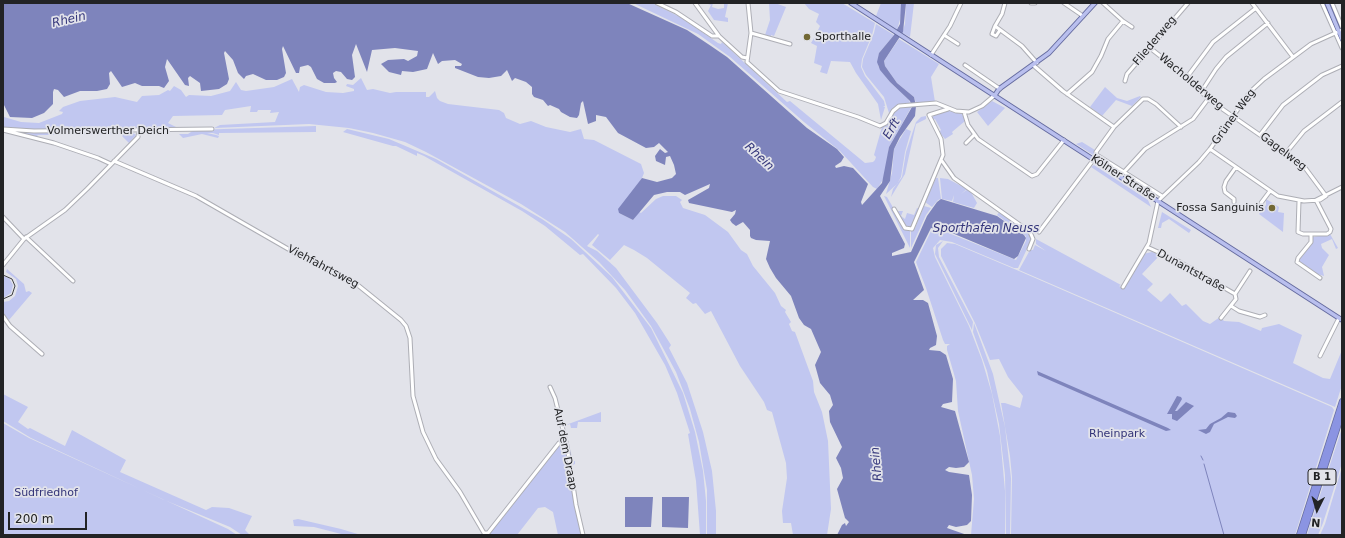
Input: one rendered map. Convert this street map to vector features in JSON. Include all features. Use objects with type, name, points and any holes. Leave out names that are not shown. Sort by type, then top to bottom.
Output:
[{"type":"highway","name":"B 1","points":[[1303,535],[1342,402]]},
{"type":"highway","name":"B 1","points":[[1299,535],[1338,419],[1342,414]]},
{"type":"main road","name":"Kölner Straße","points":[[851,3],[1341,319]]},
{"type":"main road","points":[[995,95],[1000,88],[1049,53],[1095,3]]},
{"type":"main road","points":[[1327,3],[1342,39]]},
{"type":"street","points":[[657,3],[676,12],[712,36],[719,36]]},
{"type":"street","points":[[695,3],[719,36],[742,57],[747,58]]},
{"type":"street","points":[[748,3],[751,33],[747,58],[748,63],[777,90],[794,97],[858,117],[879,126],[886,124],[897,107],[905,105],[939,104],[948,109],[964,112],[974,111],[995,95]]},
{"type":"street","points":[[931,55],[944,35],[961,3]]},
{"type":"street","points":[[1000,30],[996,36],[992,34],[1002,14],[1005,3]]},
{"type":"street","points":[[1064,3],[1083,16]]},
{"type":"street","points":[[1103,3],[1132,27]]},
{"type":"street","name":"Fliederweg","points":[[1125,81],[1127,74],[1188,3]]},
{"type":"street","points":[[1252,3],[1293,57]]},
{"type":"street","points":[[1322,3],[1339,32],[1342,48]]},
{"type":"street","points":[[1332,3],[1342,27]]},
{"type":"street","points":[[1187,78],[1213,42],[1256,8]]},
{"type":"street","points":[[1067,94],[1092,72],[1108,39],[1123,21]]},
{"type":"street","points":[[1201,92],[1226,57],[1268,24]]},
{"type":"street","points":[[995,26],[1022,46],[1035,64],[1067,94],[1114,127],[1138,102],[1144,99],[1156,104],[1181,127]]},
{"type":"street","name":"Grüner Weg","points":[[1158,201],[1199,162],[1250,92],[1311,44],[1339,32]]},
{"type":"street","points":[[751,33],[790,44]]},
{"type":"street","points":[[944,35],[958,44]]},
{"type":"street","name":"Wacholderweg","points":[[1150,48],[1187,78],[1208,99],[1233,116]]},
{"type":"street","points":[[964,65],[1000,88]]},
{"type":"street","points":[[1260,135],[1283,105],[1322,75],[1342,66]]},
{"type":"street","points":[[1124,172],[1145,149],[1193,119],[1208,99]]},
{"type":"street","points":[[1286,153],[1304,131],[1342,102]]},
{"type":"street","points":[[894,209],[906,228],[909,230],[912,229],[942,161],[942,143],[929,115],[948,109]]},
{"type":"street","points":[[964,112],[968,125],[974,135],[988,148],[1033,176],[1037,174],[1064,140]]},
{"type":"street","name":"Gagelweg","points":[[1233,116],[1307,169],[1326,196]]},
{"type":"street","name":"Kölner Straße","points":[[1114,127],[1096,152],[1097,155],[1162,196]]},
{"type":"street","name":"Volmerswerther Deich","points":[[3,130],[212,129]]},
{"type":"street","name":"Viehfahrtsweg","points":[[3,130],[54,143],[98,158],[196,196],[309,261],[354,282],[401,320],[406,326],[410,338],[413,396],[423,432],[436,459],[452,480],[485,534],[488,533],[560,443],[565,440]]},
{"type":"street","points":[[3,265],[25,238],[65,210],[138,137],[139,130]]},
{"type":"street","points":[[966,143],[974,135]]},
{"type":"street","points":[[1210,148],[1270,191],[1284,198],[1299,201],[1321,200],[1342,187]]},
{"type":"street","points":[[1039,232],[1094,159]]},
{"type":"street","points":[[942,161],[954,178],[1032,234],[1033,239],[1029,249]]},
{"type":"street","points":[[1234,202],[1234,199],[1226,193],[1224,187],[1226,180],[1236,167]]},
{"type":"street","points":[[1261,203],[1270,191]]},
{"type":"street","points":[[1299,201],[1298,232],[1302,234],[1326,234],[1331,230],[1316,200]]},
{"type":"street","points":[[1123,287],[1147,247],[1158,201]]},
{"type":"street","points":[[3,217],[73,280]]},
{"type":"street","points":[[1311,234],[1311,242],[1297,262],[1320,278]]},
{"type":"street","name":"Dunantstraße","points":[[1147,247],[1178,261],[1228,292],[1235,294]]},
{"type":"street","name":"Dunantstraße","points":[[1221,318],[1236,299],[1235,294],[1250,271]]},
{"type":"street","name":"Dunantstraße","points":[[1231,306],[1239,311],[1260,317],[1266,315]]},
{"type":"street","points":[[3,316],[10,326],[42,354]]},
{"type":"street","points":[[1320,356],[1341,319]]},
{"type":"street","name":"Auf dem Draap","points":[[550,387],[555,398],[565,440],[576,505],[583,535]]},
{"type":"green space","points":[[633,3],[652,3],[680,17],[718,43],[721,44],[722,42],[787,102],[790,101],[865,163],[873,162],[875,160],[876,157],[874,155],[882,127],[887,125],[894,112],[899,108],[912,106],[889,147],[885,176],[877,189],[873,187],[840,151],[804,122],[730,57],[698,34]]},
{"type":"green space","points":[[705,3],[713,3],[712,7],[718,9],[724,8],[724,4],[719,3],[728,3],[725,17],[728,18],[728,22],[714,20],[708,11],[711,5]]},
{"type":"green space","points":[[769,3],[775,3],[786,7],[774,36],[771,35],[771,37],[765,35],[770,20]]},
{"type":"green space","points":[[804,3],[842,3],[875,23],[872,35],[862,59],[861,67],[865,76],[884,101],[885,106],[883,106],[885,107],[881,120],[878,104],[850,62],[831,61],[827,74],[820,72],[822,66],[814,63],[817,46],[811,43],[816,35],[815,32],[817,32],[820,26],[816,22],[819,14],[809,9]]},
{"type":"green space","points":[[881,3],[901,3],[901,16],[897,30],[876,16]]},
{"type":"green space","points":[[906,3],[914,3],[910,37],[902,33],[905,24]]},
{"type":"green space","points":[[876,24],[894,35],[879,53],[878,66],[890,82],[908,99],[911,104],[898,105],[889,113],[884,97],[866,75],[862,67],[863,59],[874,33]]},
{"type":"green space","points":[[899,39],[939,64],[931,77],[935,102],[916,103],[914,97],[897,83],[885,66],[884,61]]},
{"type":"green space","points":[[361,78],[367,90],[373,89],[390,93],[426,92],[426,97],[429,97],[435,91],[437,98],[440,101],[448,104],[499,110],[504,113],[506,118],[520,124],[531,121],[546,127],[570,132],[581,129],[584,139],[594,140],[641,164],[644,173],[642,178],[619,213],[633,220],[639,212],[641,213],[656,199],[663,196],[676,196],[682,200],[680,202],[683,208],[705,215],[728,232],[741,250],[747,254],[753,266],[775,293],[781,306],[786,310],[785,312],[791,322],[789,324],[792,331],[795,332],[813,381],[814,392],[822,412],[828,441],[831,509],[827,535],[793,535],[791,523],[783,523],[782,511],[787,478],[786,463],[772,412],[767,410],[764,402],[740,366],[711,311],[705,314],[696,303],[693,304],[686,298],[690,293],[647,258],[624,245],[610,260],[592,245],[599,235],[598,234],[587,246],[597,251],[616,268],[657,323],[671,345],[669,348],[687,383],[703,432],[712,471],[716,511],[716,535],[707,535],[707,490],[699,442],[690,409],[676,372],[651,326],[625,290],[599,262],[565,232],[521,204],[426,152],[405,142],[373,133],[349,128],[309,124],[214,128],[220,125],[275,122],[279,112],[270,113],[271,110],[258,110],[257,112],[250,112],[251,106],[225,110],[222,115],[173,116],[168,123],[176,127],[167,127],[167,129],[28,129],[3,127],[4,117],[21,122],[39,123],[62,114],[63,112],[59,111],[63,107],[80,101],[115,97],[137,102],[142,96],[159,95],[168,90],[170,91],[174,86],[181,90],[186,97],[189,95],[211,96],[230,91],[236,82],[241,90],[246,91],[274,87],[292,79],[299,92],[300,87],[304,85],[326,92],[343,93],[354,91],[354,89],[346,86],[347,84],[353,85]]},
{"type":"green space","points":[[1105,87],[1117,98],[1127,101],[1140,96],[1141,97],[1132,106],[1116,100],[1102,116],[1090,107]]},
{"type":"green space","points":[[992,101],[1005,108],[988,126],[977,112]]},
{"type":"green space","points":[[949,111],[962,114],[965,121],[952,132],[953,134],[945,139],[939,132],[941,130],[935,119],[933,120],[932,118],[934,115]]},
{"type":"green space","points":[[926,116],[926,119],[916,124],[905,174],[891,197],[893,189],[902,177],[906,152],[916,122],[921,117]]},
{"type":"green space","points":[[316,126],[316,132],[219,133],[219,135],[207,133],[219,136],[218,138],[202,134],[183,138],[179,134],[188,134],[194,130]]},
{"type":"green space","points":[[347,129],[389,139],[436,159],[542,219],[571,239],[612,277],[651,328],[683,393],[695,432],[703,471],[706,501],[706,535],[700,535],[696,481],[688,434],[690,433],[677,393],[665,365],[635,313],[616,288],[583,254],[580,255],[545,226],[522,211],[424,156],[417,153],[417,156],[396,146],[343,132]]},
{"type":"green space","points":[[906,129],[911,131],[905,152],[901,177],[897,184],[886,194],[892,173],[894,149]]},
{"type":"green space","points":[[6,130],[28,132],[64,132],[62,135],[38,135],[36,137]]},
{"type":"green space","points":[[64,132],[118,132],[133,133],[136,135],[129,143],[122,136],[123,134],[77,135],[78,133]]},
{"type":"green space","points":[[1082,142],[1095,150],[1097,157],[1157,195],[1076,144]]},
{"type":"green space","points":[[1094,165],[1148,200],[1151,207],[1091,167]]},
{"type":"green space","points":[[936,178],[938,178],[941,199],[938,200],[932,207],[925,202]]},
{"type":"green space","points":[[940,178],[948,179],[967,189],[961,194],[968,189],[977,203],[974,208],[953,202],[954,195],[952,201],[942,199]]},
{"type":"green space","points":[[884,196],[887,197],[906,230],[910,231],[910,248]]},
{"type":"green space","points":[[1266,199],[1279,207],[1278,212],[1284,213],[1283,232],[1259,214],[1266,205]]},
{"type":"green space","points":[[924,206],[931,208],[926,215],[911,248],[911,231],[915,228]]},
{"type":"green space","points":[[917,208],[921,209],[913,228],[907,228],[898,211],[903,211],[901,216],[905,219],[907,213],[914,215]]},
{"type":"green space","points":[[1000,211],[1028,232],[1032,238],[1018,268],[1014,268],[952,242],[940,240],[933,248],[935,257],[969,326],[982,360],[992,394],[1000,436],[1005,491],[1005,535],[971,535],[974,499],[972,475],[958,411],[956,381],[947,350],[947,346],[950,344],[945,344],[943,340],[916,262],[931,231],[934,229],[946,232],[1016,260],[1026,241],[1026,236],[997,215]]},
{"type":"green space","points":[[1162,212],[1191,230],[1189,233],[1169,219],[1162,223],[1161,228],[1158,228]]},
{"type":"green space","points":[[1330,234],[1338,248],[1336,249],[1332,239],[1321,244],[1322,248],[1329,255],[1322,267],[1324,276],[1314,273],[1300,263],[1299,259],[1311,243],[1313,237]]},
{"type":"green space","points":[[1036,239],[1121,285],[1119,286],[1124,289],[1143,254],[1152,252],[1160,255],[1142,274],[1153,284],[1147,290],[1161,302],[1170,293],[1182,306],[1186,304],[1203,321],[1210,324],[1220,317],[1224,321],[1239,322],[1261,331],[1262,328],[1279,324],[1302,335],[1293,363],[1323,378],[1330,379],[1342,350],[1342,385],[1335,407],[1019,270],[1030,250],[1033,250],[1035,245],[1046,251],[1036,244]]},
{"type":"green space","points":[[943,241],[938,248],[939,257],[973,322],[972,330],[935,254],[936,245]]},
{"type":"green space","name":"Rheinpark","points":[[947,243],[955,244],[1019,271],[1332,407],[1334,410],[1295,535],[1011,535],[1012,477],[1001,403],[1020,408],[1023,396],[1008,377],[999,359],[990,360],[975,323],[941,256],[941,249]]},
{"type":"green space","points":[[7,269],[24,284],[26,292],[29,291],[32,293],[9,320],[3,313],[3,302],[9,301],[15,296],[18,286],[16,279],[6,272]]},
{"type":"green space","points":[[3,276],[9,278],[13,285],[11,293],[5,297],[3,297]]},
{"type":"green space","points":[[974,323],[993,374],[1005,427],[1011,478],[1010,535],[1006,535],[1005,475],[999,424],[987,371],[973,332]]},
{"type":"green space","points":[[3,394],[28,407],[18,422],[28,429],[30,428],[65,446],[72,430],[126,460],[120,472],[206,510],[212,507],[229,508],[252,516],[245,530],[250,535],[242,535],[230,527],[162,499],[31,438],[3,421]]},
{"type":"green space","points":[[601,412],[601,422],[578,422],[577,428],[571,428],[570,424],[564,426],[573,461],[575,461],[575,464],[572,465],[563,426]]},
{"type":"green space","name":"Südfriedhof","points":[[3,423],[29,438],[228,529],[237,535],[3,535]]},
{"type":"green space","points":[[1342,428],[1342,463],[1323,523],[1318,535],[1307,535]]},
{"type":"green space","points":[[562,444],[566,448],[581,535],[558,535],[553,512],[545,507],[538,508],[517,535],[488,535],[559,445]]},
{"type":"green space","points":[[1342,467],[1342,535],[1320,535],[1325,524]]},
{"type":"green space","points":[[298,519],[361,535],[345,535],[314,527],[294,526],[293,520]]},
{"type":"water","points":[[3,3],[627,3],[687,30],[727,57],[807,128],[837,149],[844,157],[841,162],[835,166],[836,168],[844,166],[853,168],[868,184],[861,202],[862,205],[882,183],[889,147],[912,107],[910,101],[880,70],[877,62],[879,53],[894,35],[900,24],[901,3],[906,3],[903,32],[884,61],[885,66],[897,83],[914,97],[916,106],[915,116],[900,137],[894,149],[890,181],[880,196],[905,244],[904,248],[892,253],[892,256],[911,252],[927,216],[941,199],[997,216],[1026,238],[1018,256],[1014,259],[952,233],[931,228],[914,262],[924,290],[913,300],[923,300],[928,303],[937,336],[936,345],[929,350],[940,351],[946,355],[953,379],[952,402],[943,404],[941,407],[955,411],[969,462],[964,467],[949,467],[945,470],[969,475],[972,495],[971,521],[967,525],[956,527],[949,525],[947,528],[967,535],[837,535],[842,525],[845,523],[846,526],[849,522],[845,518],[837,489],[843,478],[841,468],[836,458],[842,447],[830,422],[829,411],[833,405],[830,395],[820,383],[815,365],[821,352],[811,329],[804,325],[799,318],[791,296],[770,268],[766,259],[770,241],[751,238],[750,230],[743,222],[736,226],[732,223],[730,220],[735,214],[736,210],[732,212],[689,203],[688,200],[709,188],[710,184],[685,195],[680,192],[667,192],[654,195],[633,220],[619,213],[618,209],[642,178],[657,182],[672,178],[676,174],[674,165],[670,156],[666,157],[665,165],[656,161],[655,156],[660,149],[665,153],[668,152],[659,143],[654,147],[646,148],[618,133],[606,117],[596,115],[596,121],[588,124],[583,101],[581,103],[577,118],[570,117],[561,112],[559,109],[550,105],[548,106],[543,100],[534,97],[532,94],[532,87],[526,82],[515,78],[512,81],[507,70],[501,76],[489,78],[478,77],[455,68],[455,66],[461,66],[462,64],[455,60],[442,61],[438,64],[433,53],[427,69],[413,72],[402,71],[401,75],[389,72],[381,64],[388,60],[404,59],[408,61],[417,56],[418,51],[395,48],[372,50],[367,72],[356,44],[352,55],[355,77],[352,80],[347,79],[341,72],[336,71],[333,73],[337,82],[324,83],[317,79],[311,67],[308,65],[300,67],[299,73],[296,73],[283,46],[282,49],[286,73],[284,77],[277,80],[266,80],[253,74],[246,76],[244,79],[238,73],[233,60],[225,51],[224,53],[229,79],[227,84],[219,89],[201,91],[200,83],[190,76],[188,78],[189,86],[185,85],[167,59],[165,67],[169,81],[164,88],[159,86],[142,86],[135,83],[122,87],[111,71],[109,73],[110,84],[107,89],[97,91],[80,91],[64,97],[58,90],[54,89],[53,104],[44,113],[32,118],[10,117],[3,103]]},
{"type":"water","points":[[1037,371],[1171,430],[1166,431],[1038,375]]},
{"type":"water","points":[[1177,396],[1181,397],[1182,399],[1175,411],[1177,411],[1186,402],[1194,406],[1177,421],[1172,419],[1172,414],[1167,414]]},
{"type":"water","points":[[1228,412],[1235,413],[1237,416],[1235,418],[1228,417],[1214,424],[1210,432],[1206,434],[1198,430],[1206,429],[1210,424]]},
{"type":"water","points":[[625,497],[653,497],[651,527],[625,527]]},
{"type":"water","points":[[662,497],[689,497],[688,528],[662,527]]},
{"type":"waterway","points":[[1201,456],[1203,460]]},
{"type":"waterway","points":[[1204,464],[1224,535]]},
{"type":"tram line","points":[[3,275],[12,279],[15,286],[12,295],[3,299]]},
{"type":"place","name":"Sporthalle","points":[[807,37]]},
{"type":"place","name":"Fossa Sanguinis","points":[[1272,208]]},
{"type":"water label","name":"Rhein","points":[[69,20]]},
{"type":"water label","name":"Erft","points":[[892,129]]},
{"type":"water label","name":"Rhein","points":[[759,157]]},
{"type":"water label","name":"Sporthafen Neuss","points":[[986,229]]},
{"type":"water label","name":"Rhein","points":[[877,464]]}]
